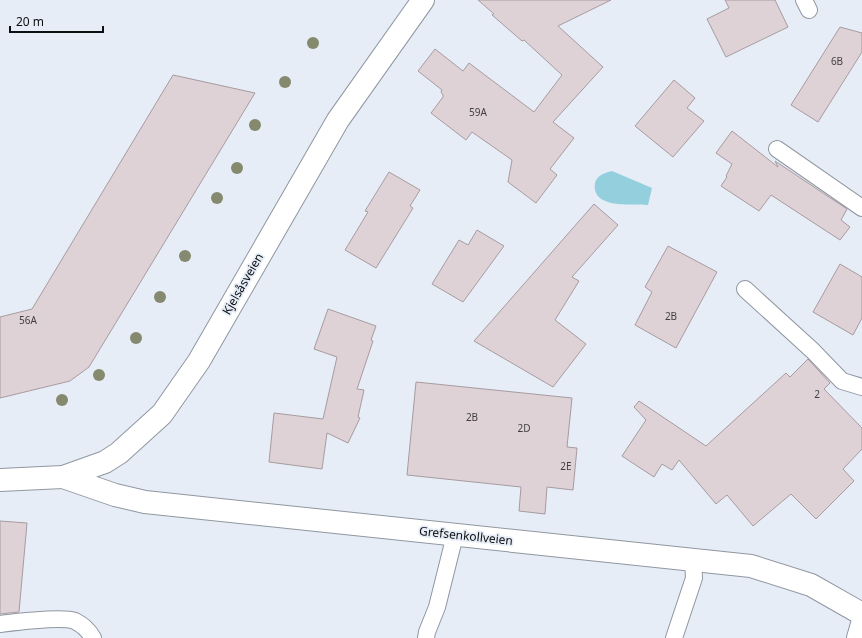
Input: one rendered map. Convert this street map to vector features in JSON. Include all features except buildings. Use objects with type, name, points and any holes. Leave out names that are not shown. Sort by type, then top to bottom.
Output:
[{"type":"street","name":"Kjelsåsveien","points":[[0,480],[63,477],[105,462],[119,453],[162,414],[200,361],[338,120],[423,0]]},
{"type":"street","name":"Grefsenkollveien","points":[[63,477],[115,495],[145,502],[751,566],[781,574],[811,585],[862,614]]},
{"type":"street","points":[[858,638],[862,624]]},
{"type":"lane","points":[[777,149],[862,208]]},
{"type":"lane","points":[[745,289],[813,351],[842,381],[862,387]]},
{"type":"lane","points":[[426,638],[440,593],[455,535]]},
{"type":"lane","points":[[674,638],[694,578],[692,560]]},
{"type":"lane","points":[[0,624],[42,620],[74,621],[88,630],[93,638]]},
{"type":"water","points":[[612,171],[652,188],[648,205],[614,203],[599,197],[595,191],[596,180],[602,175]]}]
